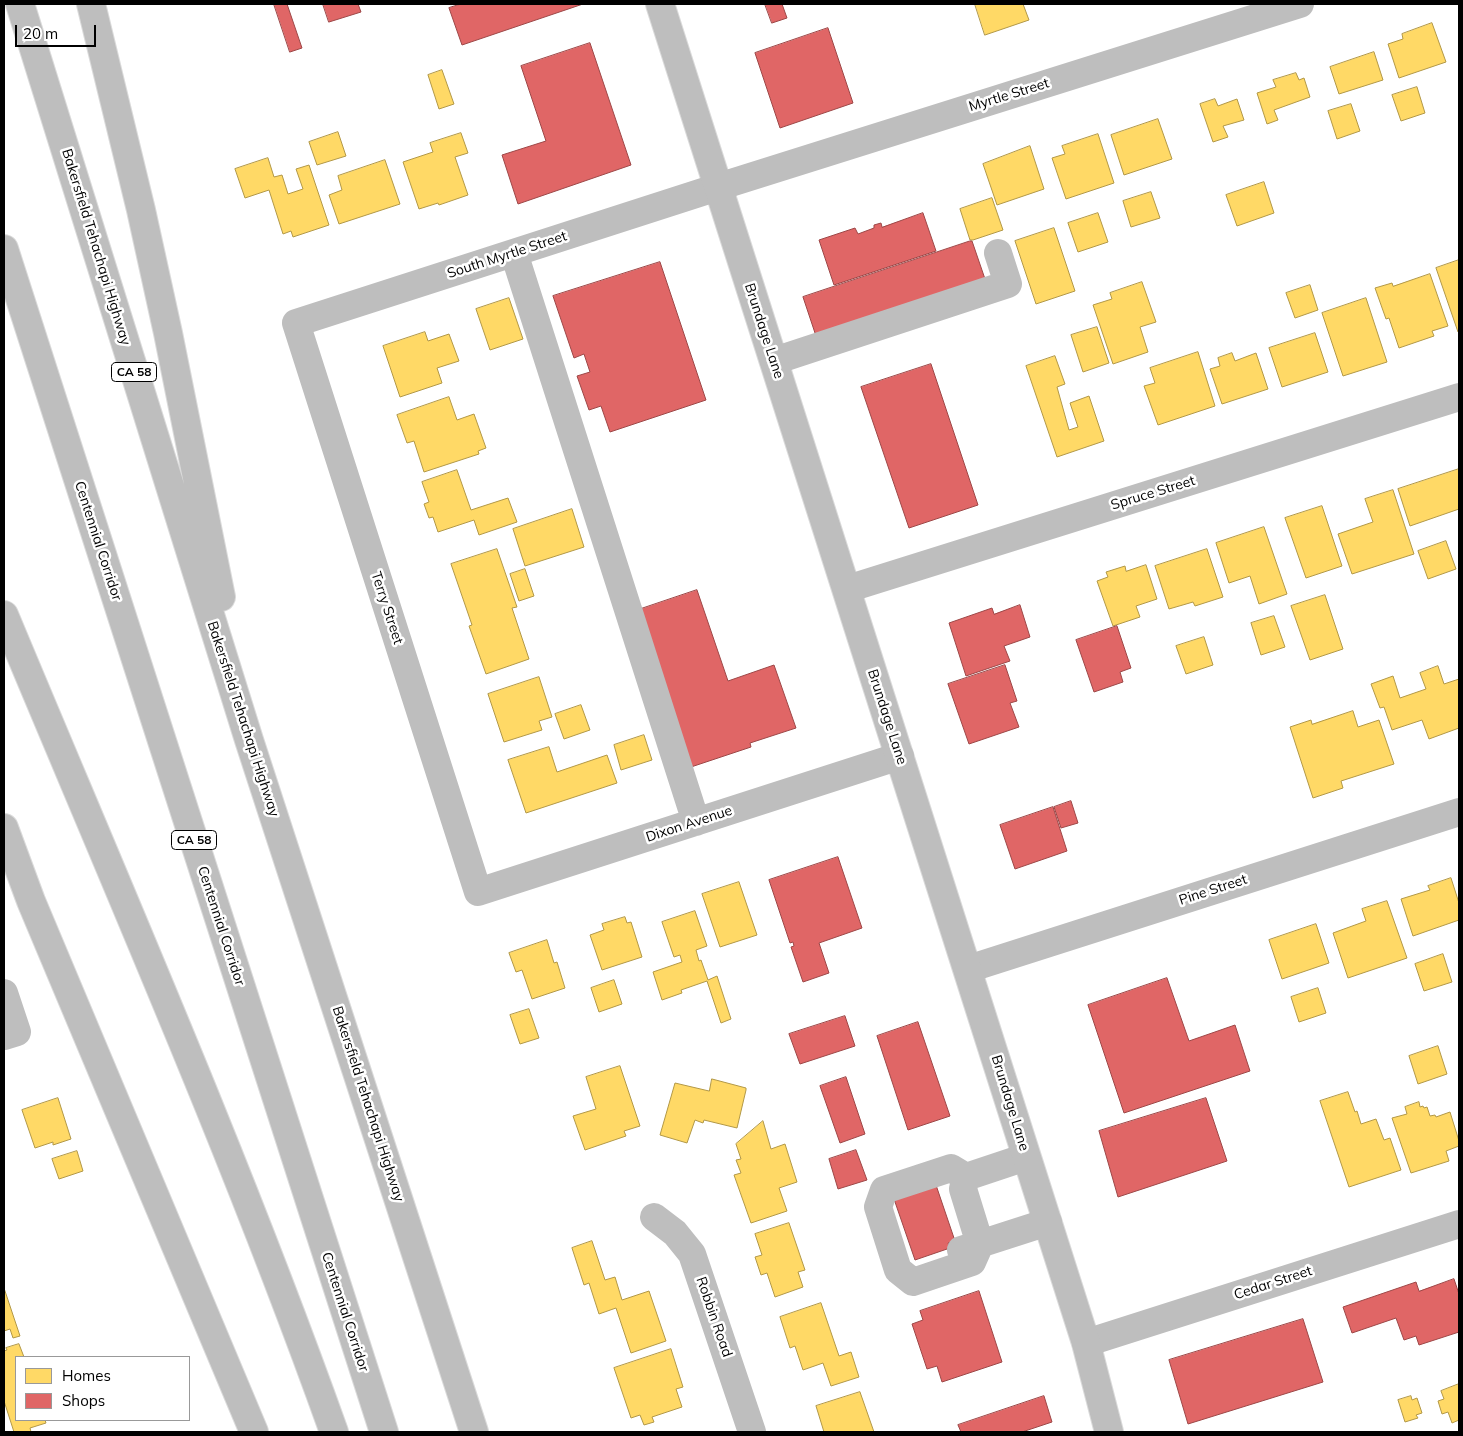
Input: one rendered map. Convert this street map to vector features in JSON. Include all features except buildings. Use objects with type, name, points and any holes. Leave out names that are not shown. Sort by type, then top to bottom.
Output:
[{"type":"main road","name":"Bakersfield Tehachapi Highway","points":[[20,4],[249,740],[474,1432]]},
{"type":"main road","points":[[91,4],[141,210],[168,333],[249,740]]},
{"type":"main road","name":"Brundage Lane","points":[[660,4],[1048,1222],[1086,1343],[1109,1432]]},
{"type":"main road","name":"Myrtle Street","points":[[718,187],[1300,4]]},
{"type":"main road","name":"South Myrtle Street","points":[[296,323],[718,187]]},
{"type":"main road","name":"Centennial Corridor","points":[[4,249],[384,1432]]},
{"type":"main road","points":[[514,253],[696,822]]},
{"type":"main road","points":[[774,361],[1008,284],[998,253]]},
{"type":"main road","name":"Terry Street","points":[[296,323],[478,892]]},
{"type":"main road","name":"Spruce Street","points":[[847,590],[1459,397]]},
{"type":"main road","points":[[4,615],[201,1085],[257,1226],[334,1432]]},
{"type":"main road","name":"Dixon Avenue","points":[[478,892],[900,756]]},
{"type":"main road","name":"Pine Street","points":[[968,969],[1459,812]]},
{"type":"main road","points":[[4,828],[31,902],[254,1432]]},
{"type":"main road","points":[[4,993],[10,1034]]},
{"type":"main road","points":[[1026,1157],[966,1177],[951,1168],[884,1190],[878,1207],[898,1270],[1048,1222]]},
{"type":"main road","points":[[966,1177],[963,1189],[980,1244]]},
{"type":"main road","name":"Robbin Road","points":[[654,1217],[675,1233],[692,1254],[752,1432]]},
{"type":"main road","name":"Cedar Street","points":[[1086,1343],[1459,1224]]}]
